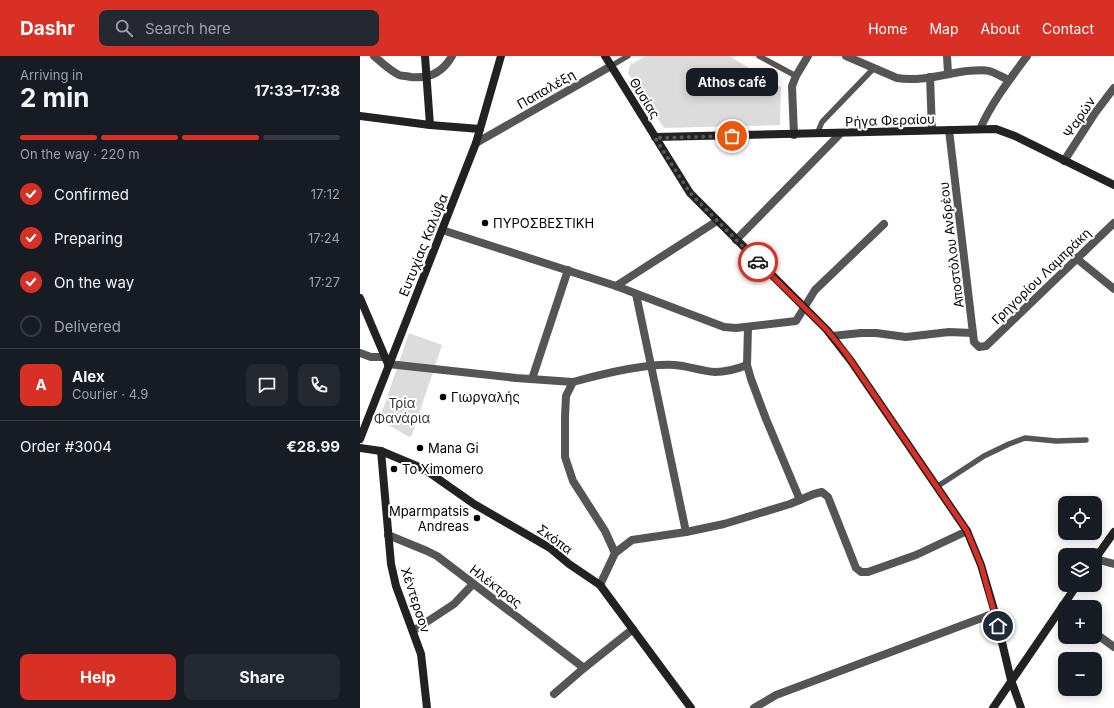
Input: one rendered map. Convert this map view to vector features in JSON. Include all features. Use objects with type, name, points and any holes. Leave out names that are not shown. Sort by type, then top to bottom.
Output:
[{"type":"street","points":[[374,56],[388,69],[401,76],[419,78],[427,77],[439,71],[452,56]]},
{"type":"street","points":[[425,56],[430,125]]},
{"type":"street","name":"Ευτυχίας Καλύβα","points":[[360,439],[387,361],[442,230],[476,143],[500,56]]},
{"type":"street","name":"Θυσίας","points":[[605,56],[690,193],[832,336],[938,486],[967,531],[981,565],[995,613],[1011,680],[1021,708]]},
{"type":"street","points":[[794,135],[792,86],[808,56]]},
{"type":"street","points":[[846,56],[897,78],[904,79],[930,77],[948,73],[981,70],[989,71],[1009,80]]},
{"type":"street","points":[[947,56],[948,73]]},
{"type":"street","points":[[980,129],[1009,80],[1028,56]]},
{"type":"street","name":"Παπαλέξη","points":[[476,143],[611,66]]},
{"type":"street","points":[[930,77],[932,130]]},
{"type":"street","name":"Ψαρών","points":[[1064,161],[1095,113],[1114,88]]},
{"type":"street","points":[[360,116],[430,125],[480,129]]},
{"type":"street","name":"Ρήγα Φεραίου","points":[[655,138],[996,129],[1007,132],[1114,184]]},
{"type":"street","name":"Αποστόλου Ανδρέου","points":[[949,130],[974,342],[979,347],[986,346]]},
{"type":"street","points":[[736,240],[840,134]]},
{"type":"street","points":[[616,286],[717,221]]},
{"type":"street","name":"Γρηγορίου Λαμπράκη","points":[[986,346],[1114,223]]},
{"type":"street","points":[[442,230],[616,286],[724,327],[736,328],[796,321],[815,290],[884,224]]},
{"type":"street","points":[[1076,258],[1114,289]]},
{"type":"street","points":[[532,379],[568,270]]},
{"type":"street","points":[[636,294],[686,532]]},
{"type":"street","points":[[360,298],[387,361]]},
{"type":"street","points":[[748,327],[748,365],[758,400],[800,500]]},
{"type":"street","points":[[832,336],[861,333],[906,336],[949,332],[973,333]]},
{"type":"street","points":[[360,353],[387,361],[532,379],[572,382],[599,375],[652,366],[675,365],[715,372],[735,370],[748,365]]},
{"type":"street","points":[[572,382],[566,396],[565,457],[573,481],[605,531],[615,553]]},
{"type":"street","name":"Σκόπα","points":[[360,448],[381,451],[424,469],[474,504],[550,548],[569,564],[600,585],[691,708]]},
{"type":"street","name":"Χέντερσον","points":[[381,451],[388,535],[394,577],[421,654],[427,708]]},
{"type":"street","points":[[600,585],[615,553],[632,540],[686,532],[724,524],[822,492],[828,497],[856,568],[861,572],[868,572],[916,555],[967,531]]},
{"type":"street","points":[[1102,549],[1114,532]]},
{"type":"street","name":"Ηλέκτρας","points":[[388,535],[437,556],[584,668]]},
{"type":"street","points":[[1102,561],[1114,564]]},
{"type":"street","points":[[413,631],[454,604],[473,584]]},
{"type":"street","points":[[754,708],[776,695],[995,613]]},
{"type":"street","points":[[993,708],[1011,680],[1058,617]]},
{"type":"street","points":[[554,694],[633,629]]},
{"type":"street","points":[[1102,638],[1114,647]]},
{"type":"lane","name":"Παπαλέξη","points":[[611,66],[628,56]]},
{"type":"lane","points":[[759,56],[796,76]]},
{"type":"lane","points":[[817,134],[822,122],[874,68]]},
{"type":"lane","points":[[938,486],[984,456],[1025,438],[1056,441],[1086,440]]},
{"type":"green space","points":[[646,56],[729,56],[781,87],[780,125],[664,128],[628,73],[630,65]]},
{"type":"green space","name":"Τρία Φανάρια","points":[[409,333],[442,345],[412,435],[409,437],[385,423],[382,412]]},
{"type":"way so far","points":[[732,136],[655,138],[690,193],[758,262]]},
{"type":"place","name":"Athos café","points":[[732,136]]},
{"type":"place","name":"ΠΥΡΟΣΒΕΣΤΙΚΗ","points":[[485,223]]},
{"type":"place","name":"Γιωργαλής","points":[[443,397]]},
{"type":"place","name":"Mana Gi","points":[[420,448]]},
{"type":"place","name":"To Ximomero","points":[[394,469]]},
{"type":"place","name":"Mparmpatsis Andreas","points":[[477,518]]},
{"type":"route","points":[[758,262],[827,330],[845,352],[945,497],[967,531],[981,565],[998,626]]}]
